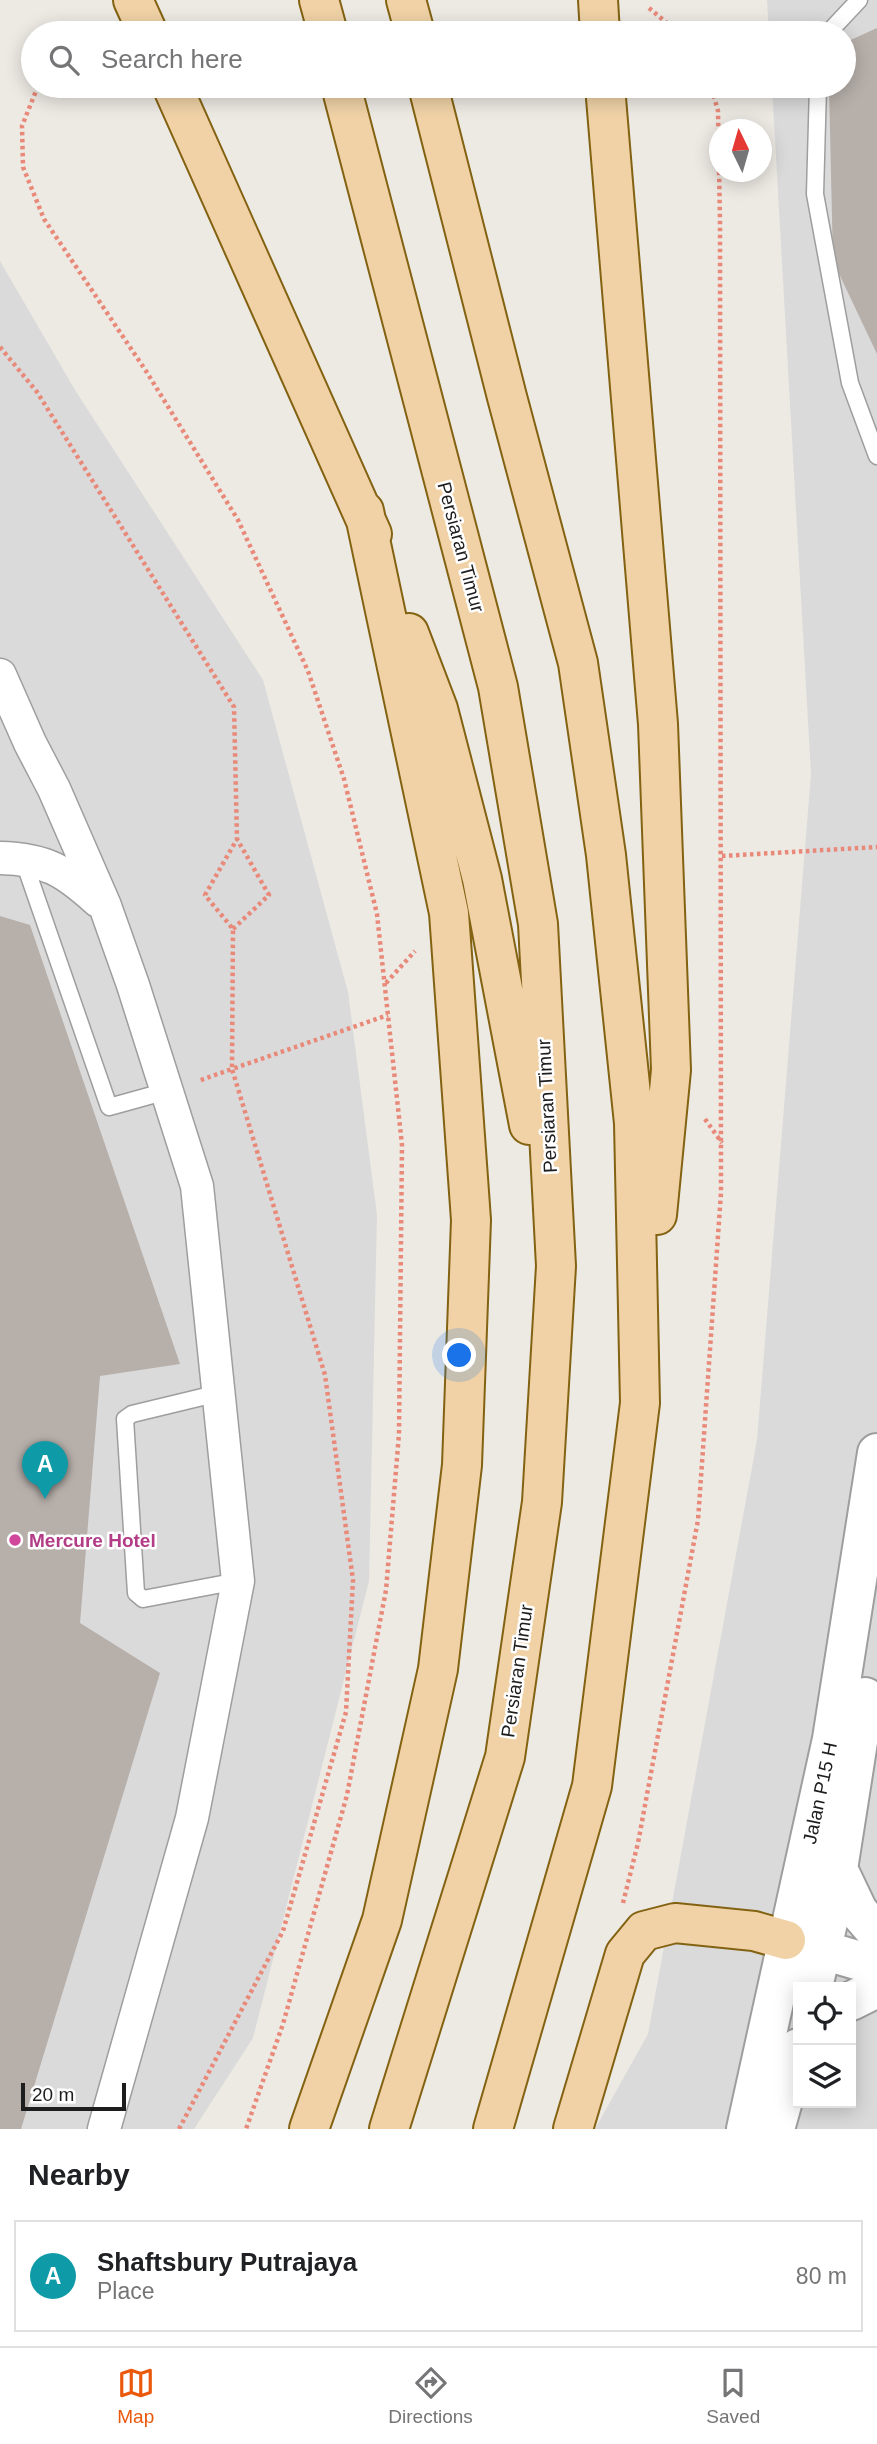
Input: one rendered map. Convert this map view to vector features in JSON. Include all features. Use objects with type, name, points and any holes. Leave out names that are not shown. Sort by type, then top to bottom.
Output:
[{"type":"main road","points":[[133,0],[143,21]]},
{"type":"main road","points":[[319,0],[325,21]]},
{"type":"main road","points":[[406,0],[412,21]]},
{"type":"main road","points":[[598,0],[599,21]]},
{"type":"main road","points":[[177,98],[364,511],[438,709],[478,866],[556,1266]]},
{"type":"main road","name":"Persiaran Timur","points":[[344,98],[498,687],[538,924],[556,1266],[542,1502],[505,1758],[389,2129]]},
{"type":"main road","points":[[431,98],[578,663],[606,855],[634,1123],[640,1403]]},
{"type":"main road","points":[[493,2129],[592,1786],[640,1403],[671,1070],[658,723],[606,98]]},
{"type":"main road","points":[[310,2129],[382,1920],[438,1669],[462,1465],[471,1220],[449,913],[364,511]]},
{"type":"main road","points":[[573,2129],[625,1954],[644,1931],[675,1923],[796,1934]]},
{"type":"street","points":[[0,675],[54,789],[104,906],[133,985],[197,1186],[238,1581],[192,1818],[104,2129]]},
{"type":"street","points":[[19,859],[54,838],[57,815],[54,789]]},
{"type":"street","points":[[19,859],[73,878],[104,906]]},
{"type":"street","name":"Jalan P15 H","points":[[746,2129],[796,1934],[831,1740],[877,1453]]},
{"type":"street","name":"Jalan P15 H","points":[[796,1934],[838,1869],[877,1622]]},
{"type":"street","points":[[838,1869],[858,1911],[877,1933]]},
{"type":"street","points":[[796,1934],[877,1951]]},
{"type":"street","points":[[796,1934],[877,1966]]},
{"type":"street","points":[[796,1934],[811,1982]]},
{"type":"street","points":[[856,1999],[877,1989]]},
{"type":"street","points":[[775,2129],[793,2066]]},
{"type":"lane","points":[[839,21],[859,0]]},
{"type":"lane","points":[[818,98],[815,194],[850,383],[877,456]]},
{"type":"lane","points":[[19,859],[109,1107],[167,1091]]},
{"type":"lane","points":[[219,1393],[132,1414],[125,1419],[136,1593],[143,1599],[238,1581]]},
{"type":"path","points":[[649,8],[665,21]]},
{"type":"path","points":[[33,98],[22,126],[23,167],[44,219],[146,372],[238,520],[308,671],[344,779],[377,914],[402,1144],[399,1434],[386,1590],[347,1795],[283,2024],[246,2129]]},
{"type":"path","points":[[0,347],[37,391],[234,707],[237,839],[269,895],[233,929]]},
{"type":"path","points":[[179,2129],[283,1931],[346,1712],[353,1580],[325,1375],[232,1069],[233,929],[205,895],[237,839]]},
{"type":"path","points":[[722,856],[877,847]]},
{"type":"path","points":[[167,1091],[388,1015]]},
{"type":"shaded area","points":[[767,0],[877,0],[877,2129],[595,2129],[648,2034],[757,1440],[811,774],[773,98],[856,98],[856,21],[768,21]]},
{"type":"shaded area","points":[[0,261],[75,390],[263,680],[348,992],[377,1215],[369,1581],[253,2038],[194,2129],[0,2129]]},
{"type":"building","points":[[877,28],[877,354],[833,261],[829,98],[856,98],[856,38]]},
{"type":"building","points":[[0,916],[30,925],[180,1364],[100,1376],[80,1623],[160,1673],[21,2129],[0,2129]]},
{"type":"place","name":"Shaftsbury Putrajaya","points":[[45,1499]]},
{"type":"place","name":"Mercure Hotel","points":[[15,1540]]}]
